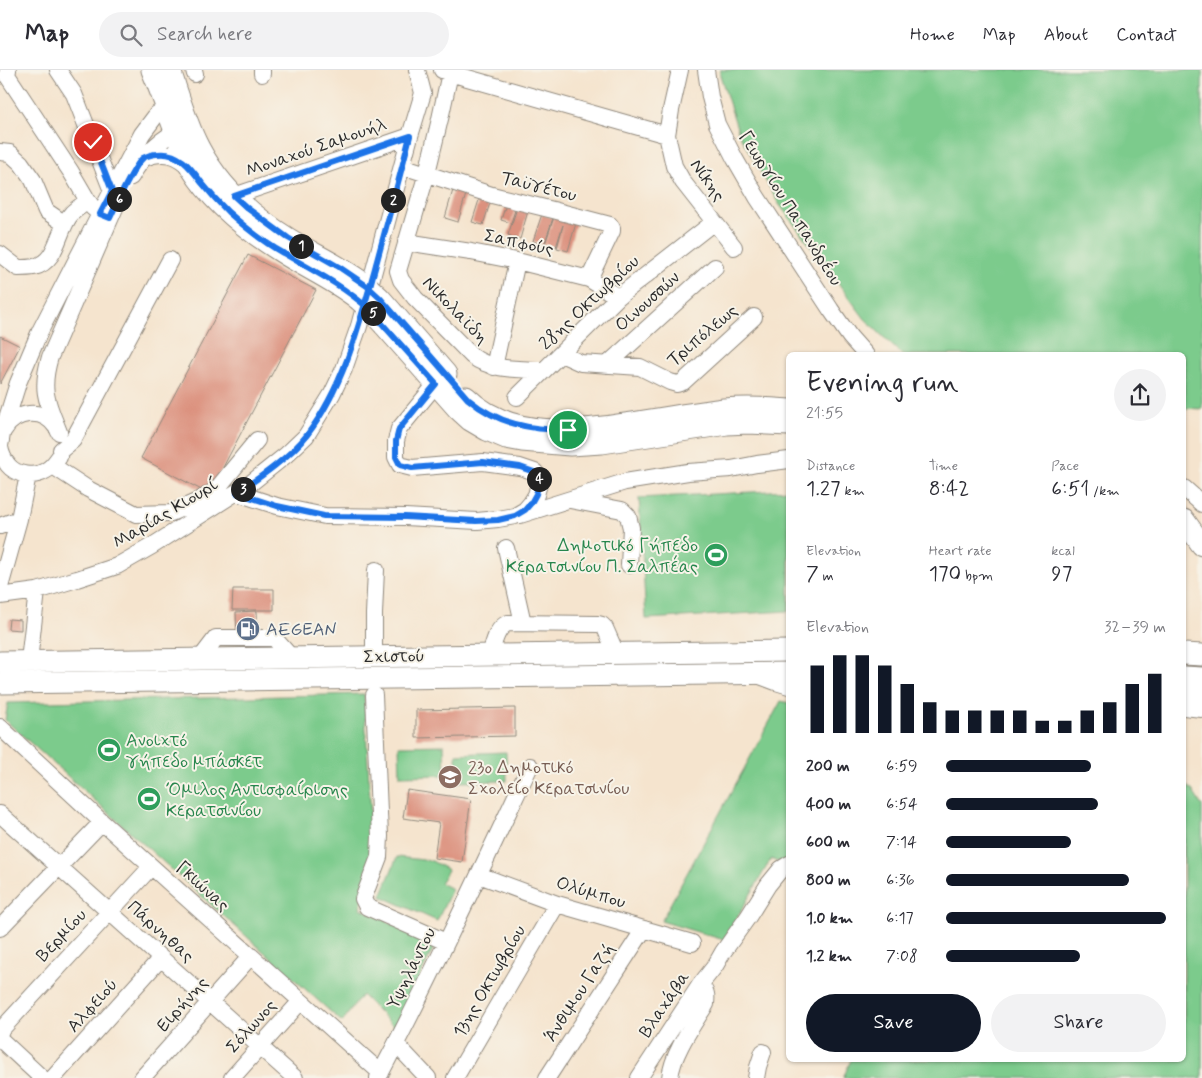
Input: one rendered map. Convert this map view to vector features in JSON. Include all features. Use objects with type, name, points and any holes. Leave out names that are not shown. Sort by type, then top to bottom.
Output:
[{"type":"main road","points":[[152,70],[174,107],[182,128],[184,154],[192,169],[215,198],[236,219],[281,252],[331,280],[362,293],[380,298],[389,320],[436,384],[470,420],[487,430],[506,438],[522,441],[586,445],[727,424],[786,425]]},
{"type":"main road","points":[[170,70],[174,107]]},
{"type":"main road","points":[[182,128],[198,147],[216,175],[247,208],[288,238],[339,267],[362,293]]},
{"type":"main road","points":[[389,320],[479,408],[507,422],[523,426],[552,430],[584,429],[724,409],[786,410]]},
{"type":"main road","points":[[1186,523],[1202,545]]},
{"type":"main road","name":"Σχιστού","points":[[0,662],[786,651]]},
{"type":"main road","points":[[1186,654],[1202,655]]},
{"type":"main road","name":"Σχιστού","points":[[0,682],[786,673]]},
{"type":"main road","points":[[1186,677],[1202,678]]},
{"type":"main road","points":[[1186,694],[1202,695]]},
{"type":"street","points":[[8,70],[8,75],[72,172],[88,201],[93,208],[105,216]]},
{"type":"street","points":[[58,70],[74,94],[112,191]]},
{"type":"street","name":"Μαρίας Κιουρί","points":[[0,596],[37,591],[77,580],[116,566],[237,493],[286,456],[306,436],[332,394],[344,369],[359,326],[423,93],[417,70]]},
{"type":"street","name":"Νίκης","points":[[680,70],[667,135],[674,166],[682,182],[734,247]]},
{"type":"street","name":"Γεωργίου Παπανδρέου","points":[[706,70],[717,124],[735,160],[826,303],[850,337],[863,352]]},
{"type":"street","points":[[406,242],[427,173],[440,119],[446,72],[667,135]]},
{"type":"street","points":[[174,107],[157,114],[142,134],[112,191],[105,216],[45,372],[48,404],[60,432],[62,444],[59,457],[53,466],[38,474],[28,475],[13,470],[1,453],[1,442],[18,383],[40,331],[105,216],[142,159],[148,152],[182,128]]},
{"type":"street","name":"Μοναχού Σαμουήλ","points":[[234,196],[410,136]]},
{"type":"street","points":[[0,152],[10,153],[21,162],[33,180],[46,211],[65,224]]},
{"type":"street","points":[[142,159],[152,154],[168,154],[182,160],[192,169]]},
{"type":"street","name":"Ταϋγέτου","points":[[402,166],[492,195],[610,225],[612,231],[589,279]]},
{"type":"street","points":[[0,254],[18,268],[34,267],[46,261],[57,245],[72,212],[88,201]]},
{"type":"street","name":"28ης Οκτωβρίου","points":[[517,397],[618,297],[714,222]]},
{"type":"street","name":"Σαπφούς","points":[[406,242],[517,261],[589,279],[618,297]]},
{"type":"street","name":"Νικολαϊδη","points":[[406,242],[398,271],[401,280],[415,298],[472,356],[478,361],[494,367]]},
{"type":"street","points":[[61,450],[73,440],[170,260]]},
{"type":"street","points":[[517,261],[494,367],[544,370]]},
{"type":"street","name":"Οινουσσών","points":[[607,365],[715,267]]},
{"type":"street","name":"Τριπόλεως","points":[[561,354],[581,363],[640,367],[677,384],[683,382],[754,317]]},
{"type":"street","points":[[436,384],[399,429],[396,441],[396,457],[400,465],[412,468],[483,462],[520,467],[534,472],[539,478],[536,494],[525,510],[515,516]]},
{"type":"street","points":[[1,442],[7,424],[15,418],[27,414],[46,417],[54,423],[60,432]]},
{"type":"street","points":[[53,466],[88,489],[136,514],[171,513],[198,501],[216,490],[257,440]]},
{"type":"street","points":[[237,493],[277,506],[324,516],[405,517],[476,521],[498,520],[625,482],[688,472],[731,469],[786,460]]},
{"type":"street","points":[[0,587],[19,519],[28,475]]},
{"type":"street","points":[[1186,490],[1202,504]]},
{"type":"street","points":[[570,500],[622,510],[628,516],[631,528],[629,565]]},
{"type":"street","points":[[0,526],[19,519]]},
{"type":"street","points":[[506,548],[523,623]]},
{"type":"street","points":[[374,656],[376,570]]},
{"type":"street","points":[[29,661],[37,591]]},
{"type":"street","points":[[490,655],[498,632],[508,623],[602,625],[616,653]]},
{"type":"street","points":[[754,673],[786,685]]},
{"type":"street","points":[[374,696],[380,836],[379,857],[363,900],[367,907],[446,942]]},
{"type":"street","points":[[1186,707],[1202,708]]},
{"type":"street","name":"Γκιώνας","points":[[1,731],[251,956],[379,1075]]},
{"type":"street","name":"Υψηλάντου","points":[[379,1075],[479,875],[530,766]]},
{"type":"street","name":"Πάρνηθας","points":[[1,818],[59,867],[295,1078]]},
{"type":"street","points":[[0,928],[102,822]]},
{"type":"street","name":"Βλαχάβα","points":[[639,1078],[768,885],[780,869],[786,866]]},
{"type":"street","name":"Βερμίου","points":[[0,1031],[151,867]]},
{"type":"street","name":"Ολύμπου","points":[[479,875],[557,904],[692,943]]},
{"type":"street","name":"13ης Οκτωβρίου","points":[[455,1078],[557,904]]},
{"type":"street","name":"Άνθιμου Γαζή","points":[[547,1078],[644,929]]},
{"type":"street","name":"Ειρήνης","points":[[142,1078],[251,956]]},
{"type":"street","name":"Αλφειού","points":[[53,1078],[160,958]]},
{"type":"street","points":[[670,1078],[671,1068],[678,1052],[706,1004],[706,991],[700,985]]},
{"type":"street","name":"Σόλωνος","points":[[232,1078],[300,1002]]},
{"type":"street","points":[[0,1039],[42,1078]]},
{"type":"street","points":[[396,1044],[428,1078]]},
{"type":"street","points":[[756,1078],[763,1052]]},
{"type":"green space","points":[[720,70],[1202,70],[1202,409],[1186,408],[1186,352],[899,352],[865,319],[779,204],[739,134]]},
{"type":"green space","name":"Δημοτικό Γήπεδο Κερατσινίου Π. Σαλπέας","points":[[786,490],[786,611],[646,619],[639,498]]},
{"type":"green space","points":[[364,694],[373,853],[360,908],[435,945],[395,1028],[362,995],[342,1022],[5,720],[8,703]]},
{"type":"green space","points":[[781,701],[786,702],[786,866],[771,859],[724,940],[661,921]]},
{"type":"green space","points":[[444,745],[445,775],[400,776],[399,746]]},
{"type":"green space","points":[[506,752],[507,781],[457,782],[456,754]]},
{"type":"green space","points":[[1186,786],[1192,790],[1202,806],[1202,1078],[843,1078],[850,1062],[1186,1062]]},
{"type":"green space","points":[[397,857],[432,861],[448,870],[440,883],[452,889],[437,921],[381,896]]},
{"type":"building","points":[[453,190],[466,194],[458,222],[445,218]]},
{"type":"building","points":[[480,197],[491,200],[483,225],[472,222]]},
{"type":"building","points":[[506,204],[516,207],[511,223],[501,220]]},
{"type":"building","points":[[517,208],[528,211],[520,239],[508,235]]},
{"type":"building","points":[[542,214],[553,218],[544,245],[533,241]]},
{"type":"building","points":[[554,217],[576,223],[568,251],[557,248],[563,225],[556,247],[545,244]]},
{"type":"building","points":[[248,255],[316,290],[209,494],[141,458]]},
{"type":"building","points":[[0,336],[20,346],[0,384]]},
{"type":"building","points":[[233,589],[274,589],[274,610],[232,610]]},
{"type":"building","points":[[257,611],[258,641],[237,642],[236,612]]},
{"type":"building","points":[[9,619],[21,620],[21,630],[8,629]]},
{"type":"building","points":[[515,708],[515,736],[416,738],[416,710]]},
{"type":"building","points":[[407,790],[471,799],[462,862],[434,858],[439,823],[403,818]]},
{"type":"place","name":"Δημοτικό Γήπεδο Κερατσινίου Π. Σαλπέας","points":[[716,555]]},
{"type":"place","name":"AEGEAN","points":[[248,629]]},
{"type":"place","name":"Ανοιχτό γήπεδο μπάσκετ","points":[[109,750]]},
{"type":"place","name":"23o Δημοτικό Σχολείο Κερατσινίου","points":[[450,777]]},
{"type":"place","name":"Όμιλος Αντισφαίρισης Κερατσινίου","points":[[149,799]]},
{"type":"route","points":[[93,142],[112,191],[100,214],[110,218],[142,159],[152,154],[160,153],[175,156],[192,169],[215,198],[236,219],[281,252],[346,290],[358,299],[369,309],[436,384],[399,429],[396,441],[396,457],[400,465],[412,468],[483,462],[520,467],[534,472],[539,478],[536,494],[525,510],[515,516],[498,520],[476,521],[405,517],[324,516],[277,506],[237,493],[286,456],[306,436],[332,394],[344,369],[359,326],[373,273],[388,220],[410,136],[234,196],[288,238],[354,276],[367,286],[380,298],[468,399],[479,408],[507,422],[523,426],[539,429],[568,430]]}]
